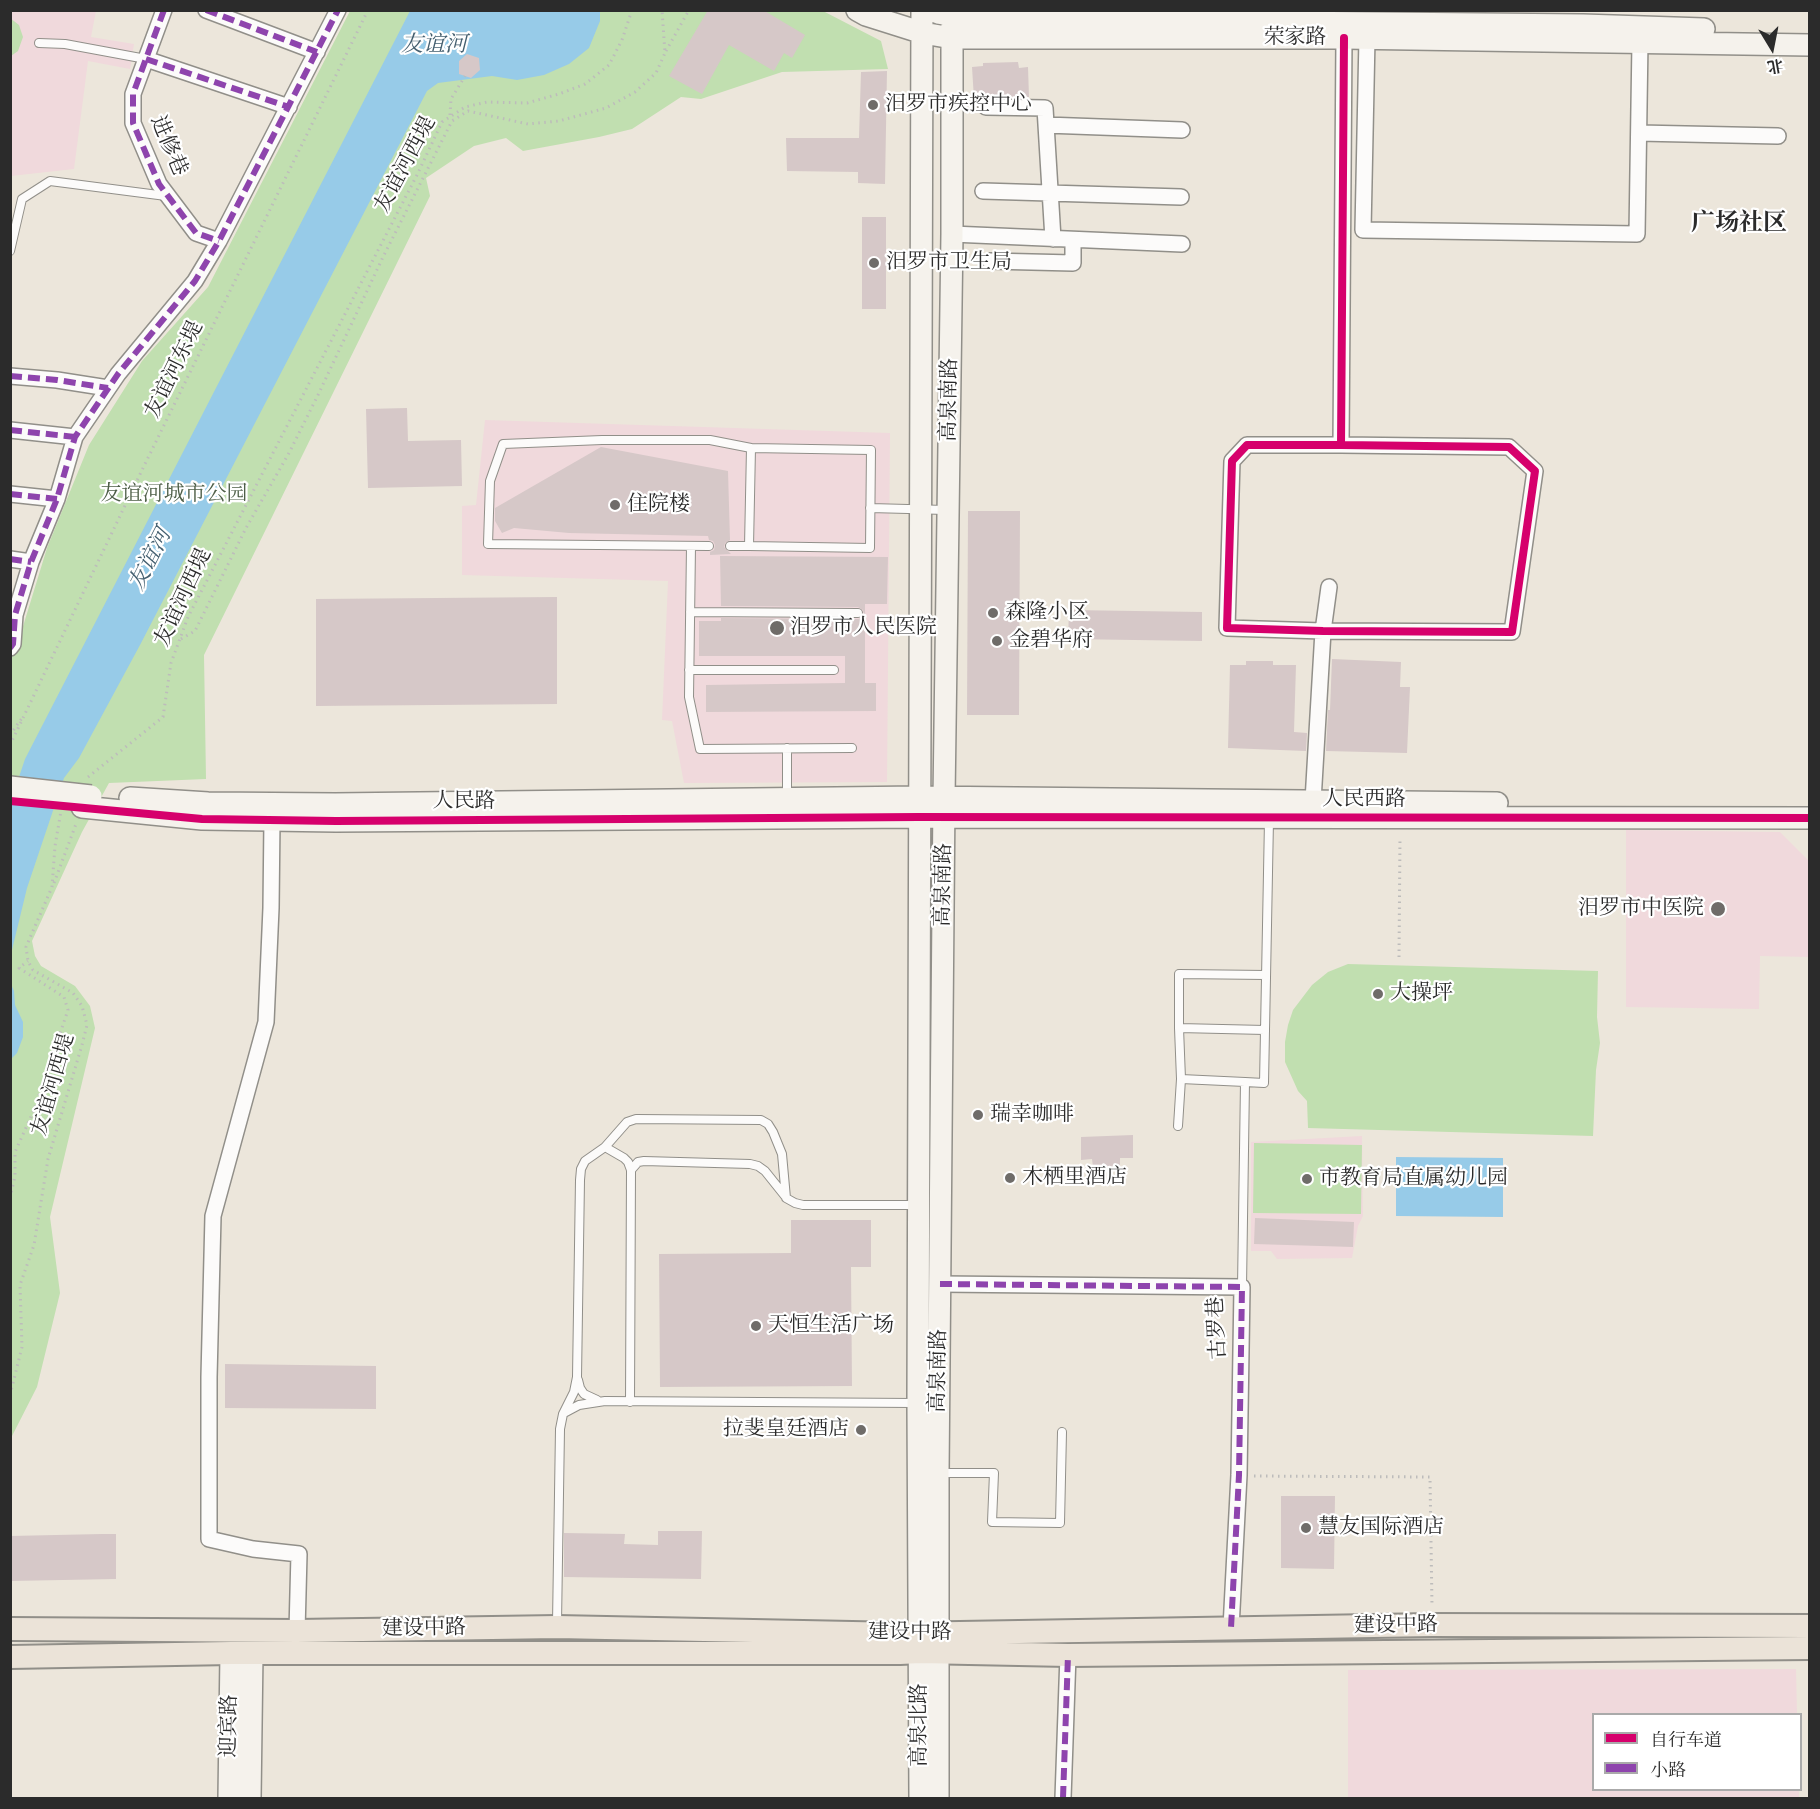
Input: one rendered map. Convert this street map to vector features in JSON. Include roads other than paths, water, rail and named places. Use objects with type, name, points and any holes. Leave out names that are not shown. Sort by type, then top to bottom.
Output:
[{"type":"main road","name":"建设中路","points":[[10,1657],[242,1653],[900,1653],[929,1642],[1231,1628],[1432,1625],[1809,1626]]},
{"type":"main road","name":"建设中路","points":[[10,1629],[297,1631],[557,1627],[890,1634],[929,1642],[1068,1655],[1809,1648]]},
{"type":"street","name":"进修巷","points":[[164,10],[133,94],[133,123],[159,184],[196,233],[219,241]]},
{"type":"street","points":[[206,10],[317,52]]},
{"type":"street","points":[[10,648],[13,615],[31,562],[57,499],[75,437],[117,374],[195,281],[219,241],[338,10]]},
{"type":"street","name":"荣家路","points":[[857,10],[923,33],[951,38],[1367,38],[1584,26],[1640,42],[1809,45]]},
{"type":"street","name":"荣家路","points":[[922,10],[978,19],[1274,16],[1809,32]]},
{"type":"street","name":"高泉南路","points":[[922,10],[918,1403],[929,1642]]},
{"type":"street","name":"高泉南路","points":[[929,1642],[938,1473],[952,234],[952,13]]},
{"type":"street","points":[[1341,445],[1344,38]]},
{"type":"street","points":[[1367,38],[1363,230],[1638,234],[1640,42]]},
{"type":"street","points":[[146,59],[289,106]]},
{"type":"street","points":[[986,107],[1045,108],[1053,239]]},
{"type":"street","points":[[1047,125],[1182,130]]},
{"type":"street","points":[[1639,133],[1778,136]]},
{"type":"street","points":[[983,192],[1181,197]]},
{"type":"street","points":[[952,234],[1182,244]]},
{"type":"street","points":[[990,261],[1073,263],[1073,240]]},
{"type":"street","points":[[10,376],[108,388]]},
{"type":"street","points":[[10,429],[75,437]]},
{"type":"street","points":[[1247,445],[1341,445],[1509,447],[1535,471],[1512,632],[1227,628],[1232,461],[1247,445]]},
{"type":"street","points":[[10,494],[57,499]]},
{"type":"street","points":[[10,559],[31,562]]},
{"type":"street","points":[[1313,801],[1323,631],[1329,587]]},
{"type":"street","name":"人民路","points":[[10,787],[80,796],[202,819],[336,821],[944,807]]},
{"type":"street","name":"人民路","points":[[10,801],[80,796],[208,803],[312,804],[788,798],[919,807]]},
{"type":"street","name":"人民西路","points":[[1269,809],[1313,801],[1809,807]]},
{"type":"street","name":"人民西路","points":[[944,807],[1269,809],[1400,817],[1809,818]]},
{"type":"street","points":[[272,820],[266,1022],[213,1216],[208,1539],[253,1549],[299,1554],[297,1631]]},
{"type":"street","name":"古罗巷","points":[[940,1284],[1242,1287],[1239,1475],[1231,1628]]},
{"type":"street","name":"高泉北路","points":[[920,1798],[929,1642]]},
{"type":"street","name":"高泉北路","points":[[929,1642],[938,1798]]},
{"type":"street","name":"迎宾路","points":[[229,1798],[242,1653]]},
{"type":"street","name":"迎宾路","points":[[242,1653],[250,1798]]},
{"type":"street","points":[[1063,1798],[1068,1655]]},
{"type":"lane","points":[[39,43],[65,44],[146,59]]},
{"type":"lane","points":[[10,251],[22,199],[50,181],[168,196]]},
{"type":"lane","points":[[709,546],[488,544],[490,481],[503,444],[602,440],[710,440],[751,448],[871,450],[870,548],[730,546]]},
{"type":"lane","points":[[749,546],[751,448]]},
{"type":"lane","points":[[870,508],[948,510]]},
{"type":"lane","points":[[691,546],[689,697],[700,749],[852,748]]},
{"type":"lane","points":[[690,612],[858,613]]},
{"type":"lane","points":[[689,670],[834,670]]},
{"type":"lane","points":[[787,748],[788,798]]},
{"type":"lane","points":[[1181,1079],[1264,1083],[1269,809]]},
{"type":"lane","points":[[1178,1126],[1181,1079],[1179,974],[1266,975]]},
{"type":"lane","points":[[1179,1028],[1264,1030]]},
{"type":"lane","points":[[1242,1287],[1245,1082]]},
{"type":"lane","points":[[557,1627],[560,1430],[563,1414],[574,1392],[577,1377],[581,1169],[585,1161],[612,1141],[627,1122],[636,1119],[761,1120],[768,1124],[773,1132],[782,1154],[786,1198]]},
{"type":"lane","points":[[612,1141],[615,1151]]},
{"type":"lane","points":[[605,1147],[624,1158],[632,1170],[630,1402]]},
{"type":"lane","points":[[624,1158],[644,1161],[758,1166],[765,1171],[786,1198],[803,1205],[918,1205]]},
{"type":"lane","points":[[632,1170],[638,1162],[644,1161]]},
{"type":"lane","points":[[577,1377],[584,1394],[593,1400],[604,1401],[918,1403]]},
{"type":"lane","points":[[563,1414],[579,1405],[604,1401]]},
{"type":"lane","points":[[938,1473],[994,1473],[992,1522],[1060,1523],[1062,1432]]},
{"type":"water","name":"友谊河","points":[[410,11],[600,11],[600,21],[589,48],[569,64],[544,75],[517,80],[492,76],[438,83],[427,91],[140,645],[79,758],[64,778],[27,888],[11,954],[11,801],[25,759]]},
{"type":"water","points":[[10,982],[14,991],[15,1005],[23,1022],[23,1037],[17,1053],[11,1059]]},
{"type":"water","points":[[1396,1157],[1503,1158],[1503,1217],[1396,1216]]},
{"type":"place","name":"汨罗市疾控中心","points":[[873,105]]},
{"type":"place","name":"汨罗市卫生局","points":[[874,263]]},
{"type":"place","name":"住院楼","points":[[615,505]]},
{"type":"place","name":"森隆小区","points":[[993,613]]},
{"type":"place","name":"汨罗市人民医院","points":[[777,628]]},
{"type":"place","name":"金碧华府","points":[[997,641]]},
{"type":"place","name":"汨罗市中医院","points":[[1718,909]]},
{"type":"place","name":"大操坪","points":[[1378,994]]},
{"type":"place","name":"瑞幸咖啡","points":[[978,1115]]},
{"type":"place","name":"木栖里酒店","points":[[1010,1178]]},
{"type":"place","name":"市教育局直属幼儿园","points":[[1307,1179]]},
{"type":"place","name":"天恒生活广场","points":[[756,1326]]},
{"type":"place","name":"拉斐皇廷酒店","points":[[861,1430]]},
{"type":"place","name":"慧友国际酒店","points":[[1306,1528]]},
{"type":"district","name":"广场社区","points":[[1739,224]]},
{"type":"park label","name":"友谊河城市公园","points":[[174,495]]}]
